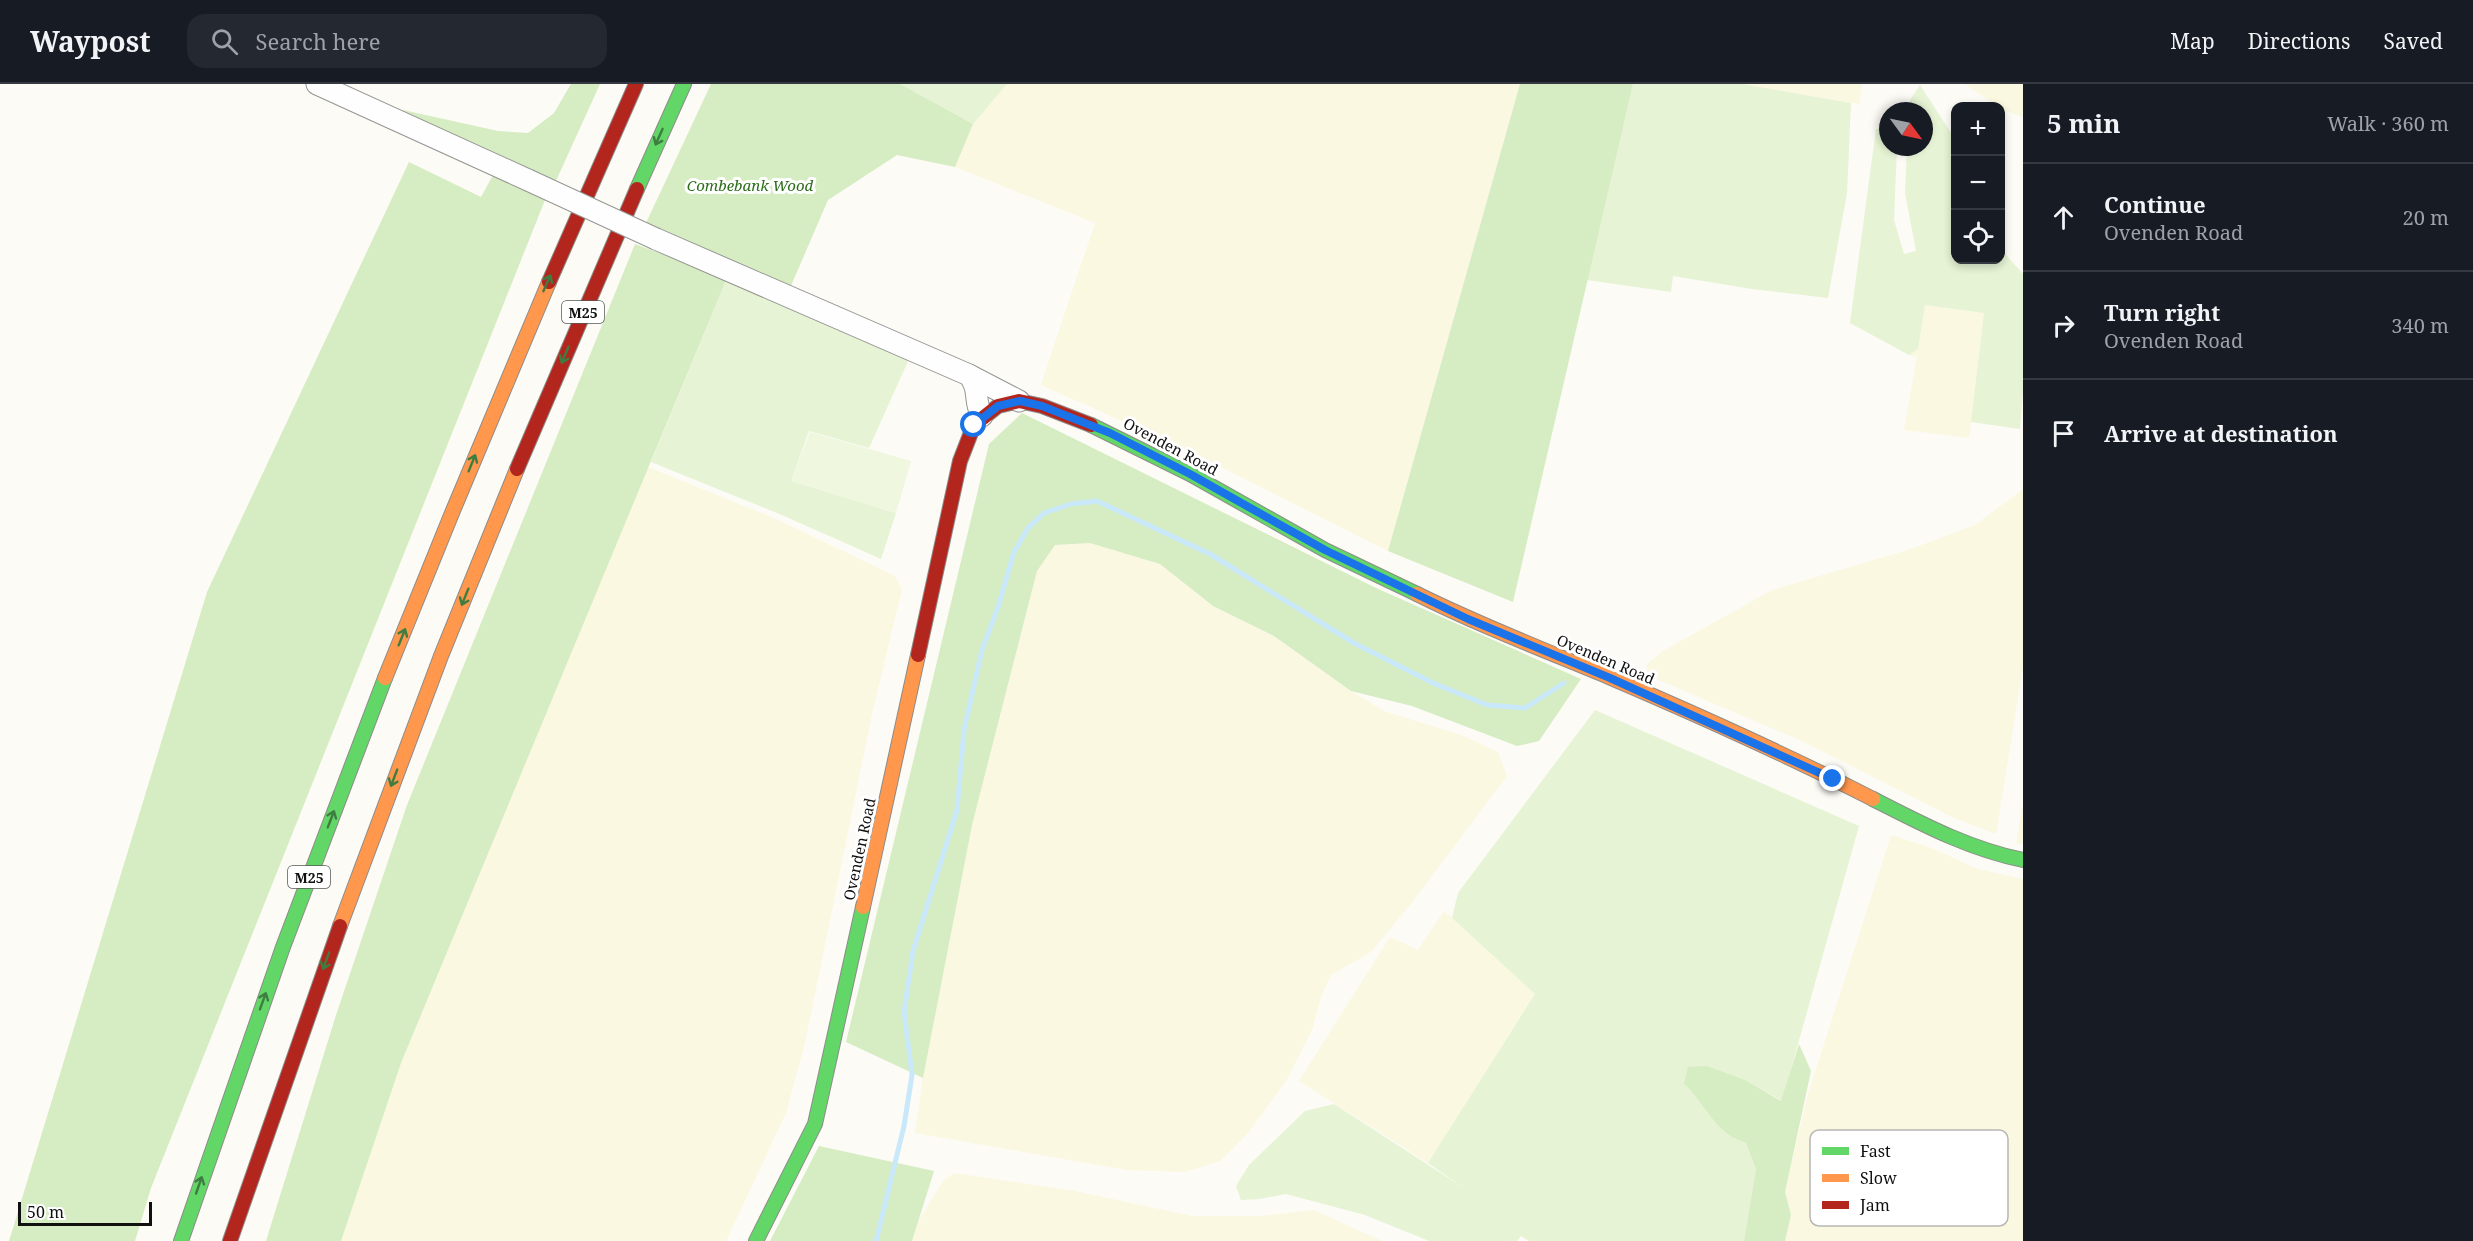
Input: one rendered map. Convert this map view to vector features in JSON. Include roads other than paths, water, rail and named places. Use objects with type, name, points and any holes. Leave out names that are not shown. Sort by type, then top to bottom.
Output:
[{"type":"main road","name":"M25","points":[[181,1241],[272,976],[362,736],[541,297],[636,84]]},
{"type":"main road","name":"M25","points":[[230,1241],[343,915],[417,718],[560,367],[684,84]]},
{"type":"main road","points":[[982,416],[998,406],[1020,401]]},
{"type":"main road","name":"Ovenden Road","points":[[1020,401],[1042,406],[1110,433],[1190,474],[1325,550],[1468,619],[1610,678],[1833,779],[1933,830],[1995,854],[2023,860]]},
{"type":"main road","name":"Ovenden Road","points":[[756,1241],[815,1124],[960,461],[971,432],[982,416]]},
{"type":"street","points":[[317,84],[656,239],[969,375],[1020,401]]},
{"type":"street","points":[[969,375],[977,385],[978,408],[982,416]]},
{"type":"waterway","points":[[876,1241],[904,1126],[912,1075],[904,1012],[913,951],[957,810],[964,730],[982,650],[998,607],[1014,552],[1028,528],[1044,513],[1071,504],[1097,501],[1210,554],[1354,643],[1433,683],[1487,705],[1525,708],[1564,683]]},
{"type":"park label","name":"Combebank Wood","points":[[750,185]]}]
